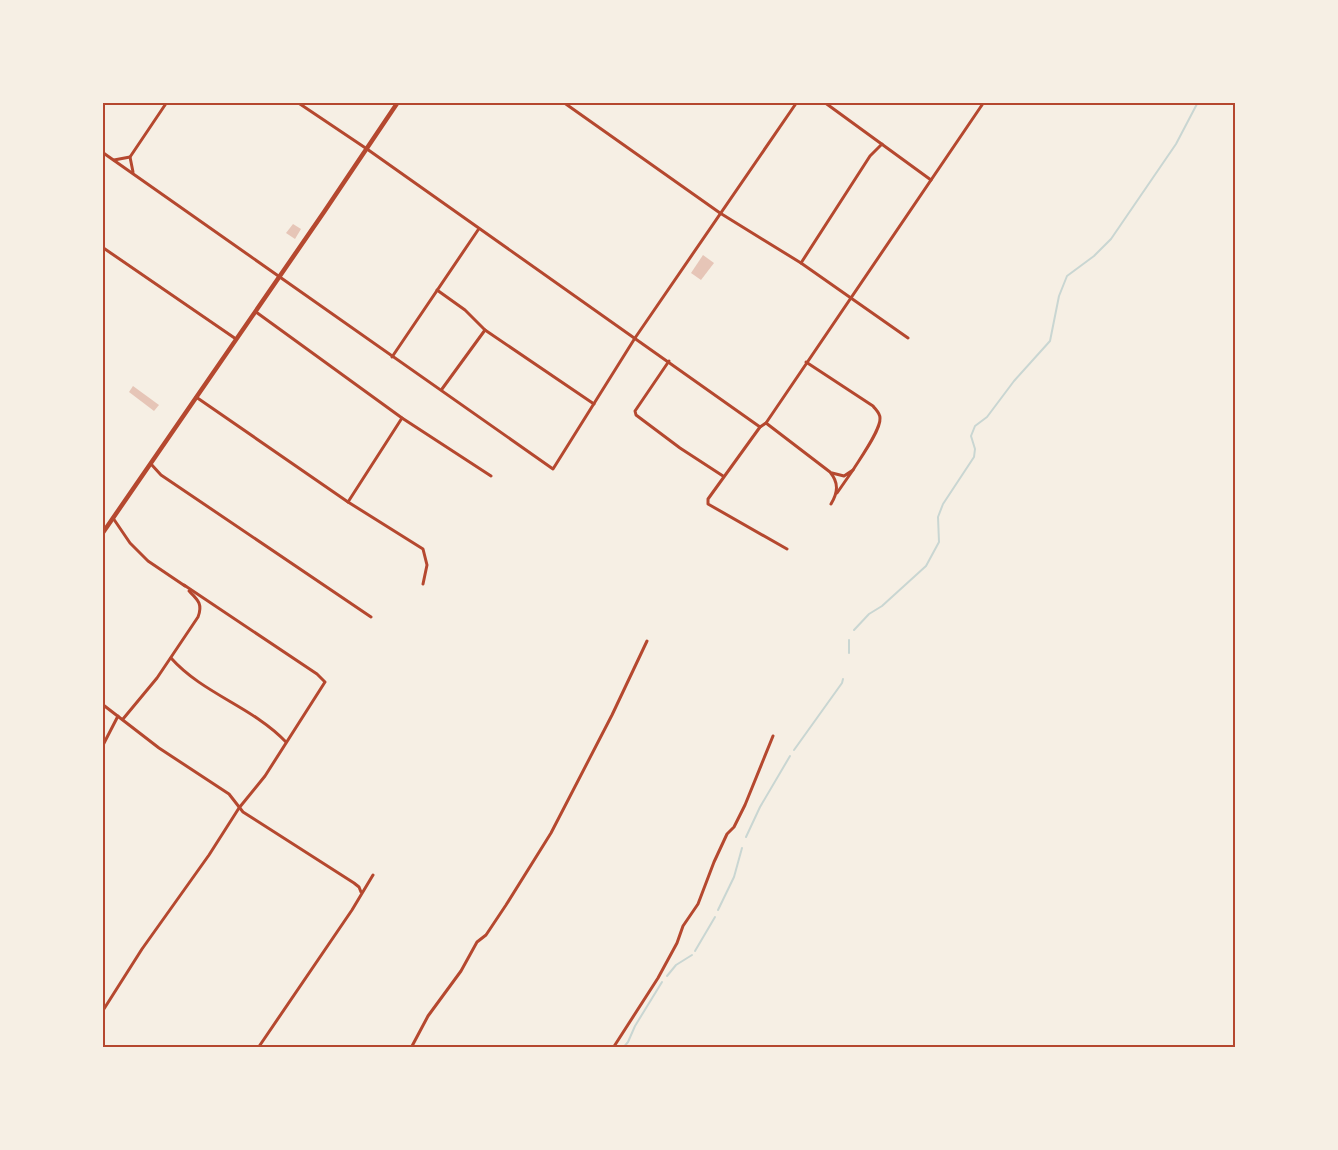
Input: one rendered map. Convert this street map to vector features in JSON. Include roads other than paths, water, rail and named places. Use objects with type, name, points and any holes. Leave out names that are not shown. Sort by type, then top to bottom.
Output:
[{"type":"main road","points":[[102,534],[398,102]]},
{"type":"street","points":[[114,160],[130,156],[167,102]]},
{"type":"street","points":[[297,102],[760,427]]},
{"type":"street","points":[[563,102],[720,213],[801,263],[908,338]]},
{"type":"street","points":[[102,152],[553,469],[635,338],[797,102]]},
{"type":"street","points":[[824,102],[931,180]]},
{"type":"street","points":[[787,549],[708,504],[708,500],[723,476],[760,427],[766,423],[984,102]]},
{"type":"street","points":[[801,263],[870,156],[882,144]]},
{"type":"street","points":[[130,156],[134,174]]},
{"type":"street","points":[[392,358],[478,230]]},
{"type":"street","points":[[102,247],[236,339]]},
{"type":"street","points":[[437,290],[465,310],[485,330],[594,404]]},
{"type":"street","points":[[255,311],[402,418],[491,476]]},
{"type":"street","points":[[442,390],[485,330]]},
{"type":"street","points":[[669,361],[635,411],[636,415],[723,476]]},
{"type":"street","points":[[806,362],[873,406],[878,412],[880,423],[831,504]]},
{"type":"street","points":[[196,397],[348,502],[423,549],[427,565],[423,584]]},
{"type":"street","points":[[348,502],[402,418]]},
{"type":"street","points":[[766,423],[830,472],[836,479],[837,493]]},
{"type":"street","points":[[151,463],[161,475],[371,617]]},
{"type":"street","points":[[830,472],[844,476],[853,470]]},
{"type":"street","points":[[102,1012],[142,949],[209,855],[239,808],[265,777],[325,685],[324,680],[317,674],[148,561],[130,543],[113,518]]},
{"type":"street","points":[[122,720],[157,678],[191,628],[201,608],[196,598],[184,585]]},
{"type":"street","points":[[411,1048],[428,1016],[461,971],[477,942],[486,935],[551,833],[604,732],[647,641]]},
{"type":"street","points":[[171,658],[185,674],[265,724],[286,742]]},
{"type":"street","points":[[102,704],[159,748],[229,794],[236,800],[243,812],[354,883],[361,892]]},
{"type":"street","points":[[102,747],[118,716]]},
{"type":"street","points":[[613,1048],[658,978],[677,943],[683,926],[698,904],[714,862],[727,834],[734,827],[745,805],[774,736]]},
{"type":"street","points":[[258,1048],[352,910],[373,875]]},
{"type":"waterway","points":[[854,630],[869,614],[882,606],[926,566],[939,542],[938,517],[943,504],[974,457],[975,449],[971,436],[975,426],[987,417],[1014,381],[1050,341],[1059,296],[1067,276],[1094,256],[1111,239],[1176,144],[1198,102]]},
{"type":"waterway","points":[[849,640],[849,653]]},
{"type":"waterway","points":[[794,750],[843,679]]},
{"type":"waterway","points":[[746,837],[760,807],[790,756]]},
{"type":"waterway","points":[[718,910],[734,877],[742,848]]},
{"type":"waterway","points":[[695,951],[715,917]]},
{"type":"waterway","points":[[667,976],[676,965],[692,955]]},
{"type":"waterway","points":[[623,1048],[662,982]]}]
